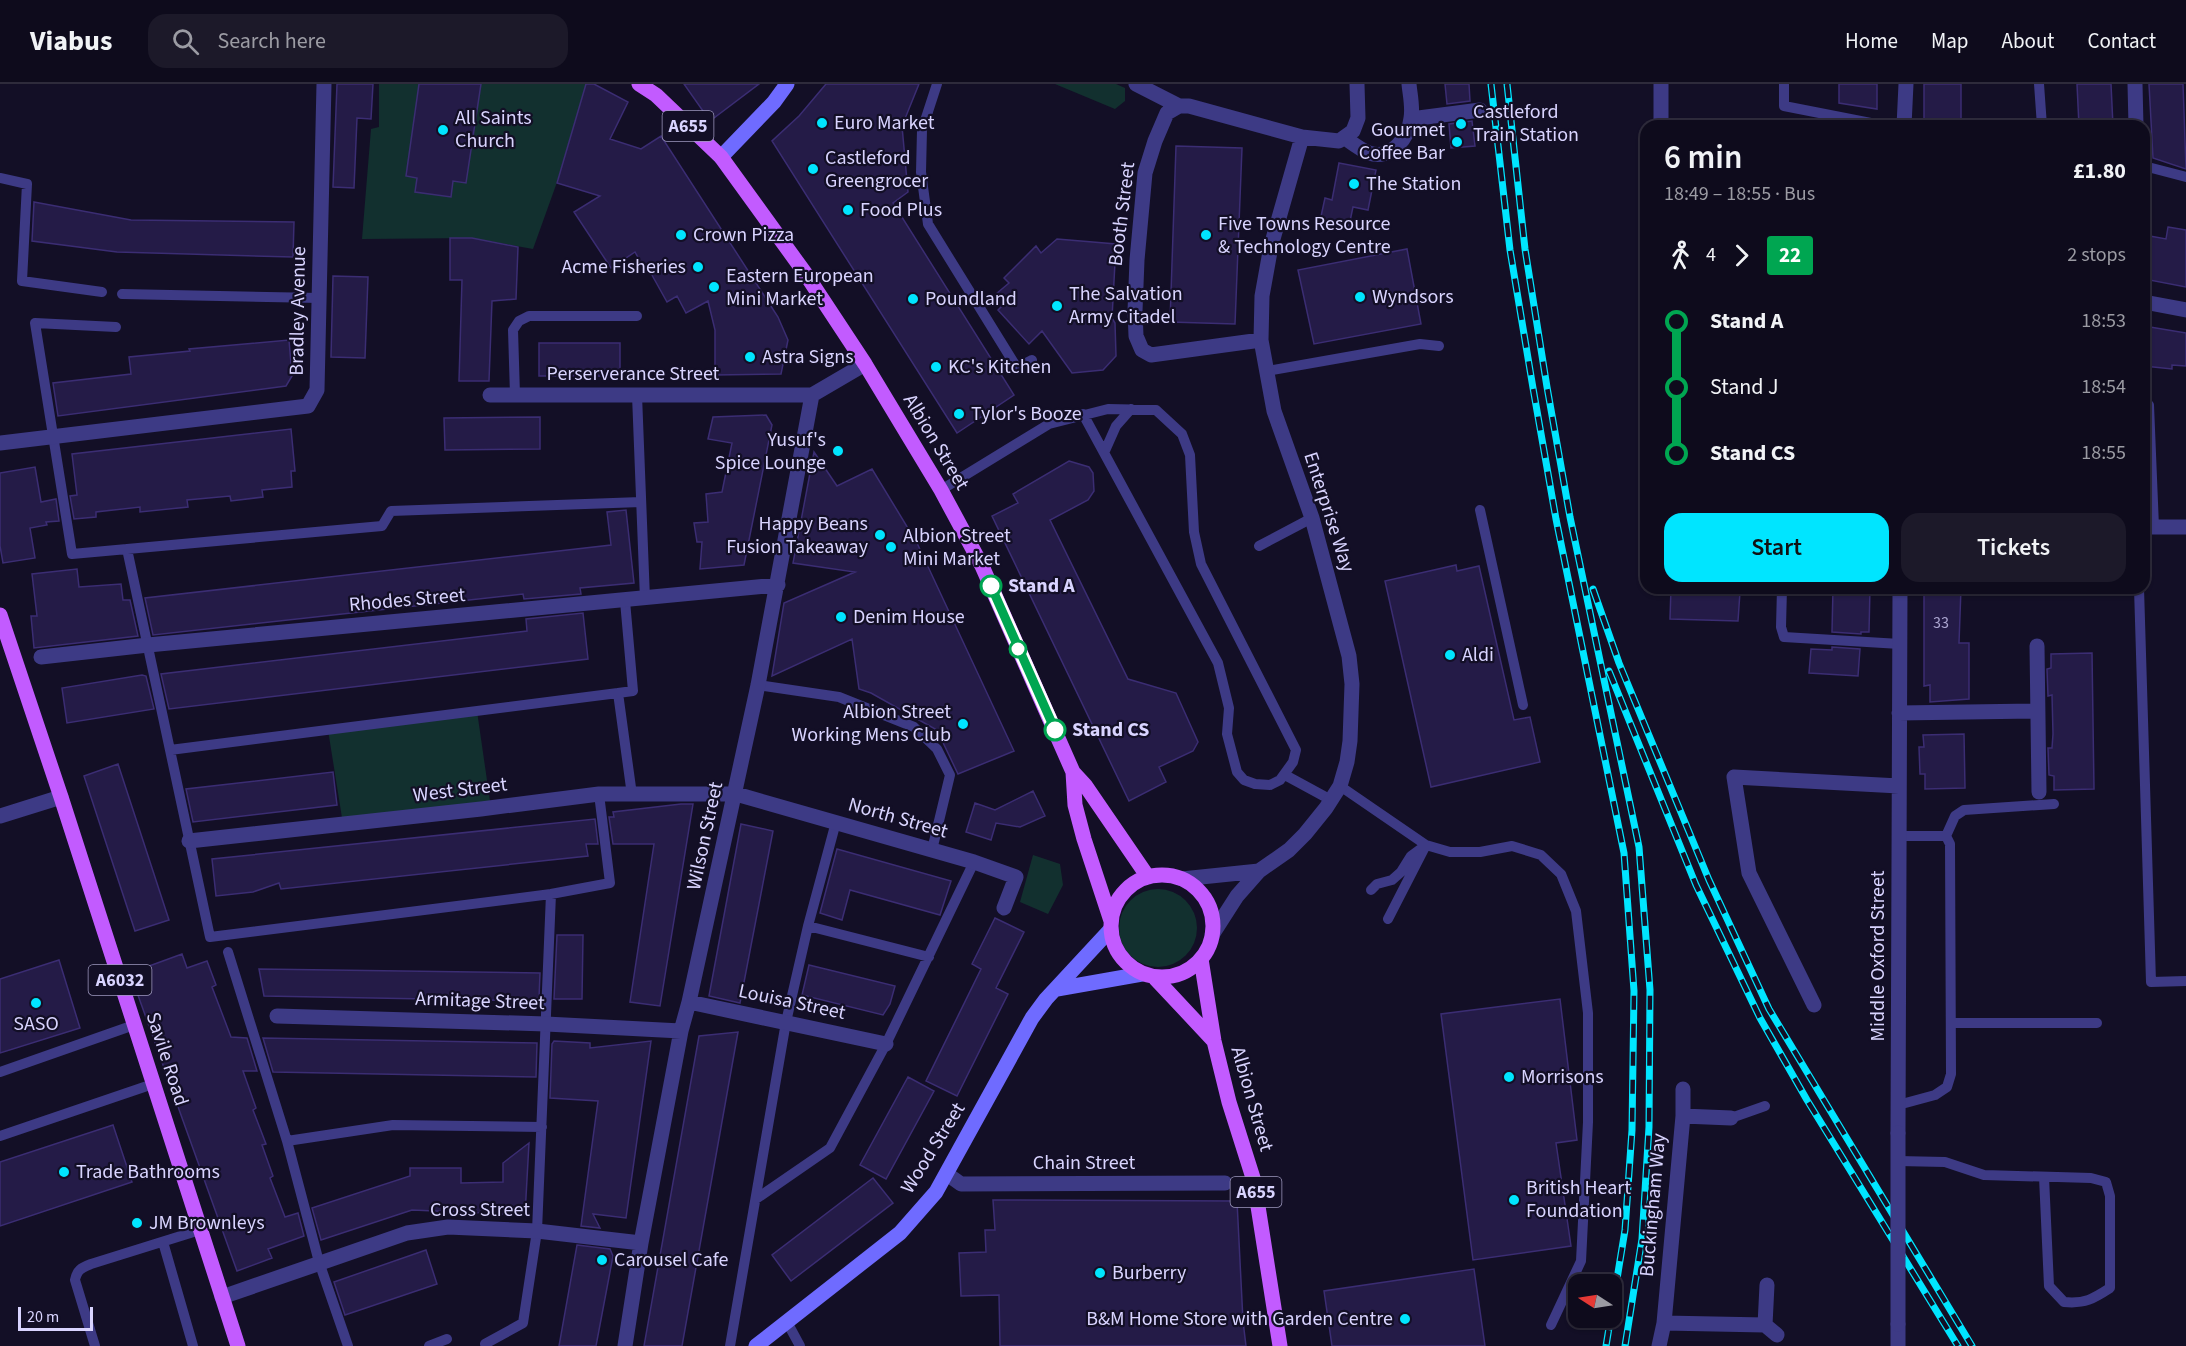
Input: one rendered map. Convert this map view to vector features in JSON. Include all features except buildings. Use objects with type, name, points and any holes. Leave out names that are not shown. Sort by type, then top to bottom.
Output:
[{"type":"main road","name":"A655","points":[[639,84],[656,95],[721,157]]},
{"type":"main road","name":"Albion Street","points":[[721,157],[805,273],[865,364],[941,490],[982,566],[1073,772],[1076,805],[1084,839],[1111,926]]},
{"type":"main road","name":"Savile Road","points":[[0,615],[4,640],[61,797],[238,1346]]},
{"type":"main road","name":"Albion Street","points":[[1073,772],[1085,785],[1148,877]]},
{"type":"main road","points":[[1159,875],[1182,879],[1202,894],[1210,908],[1213,921],[1208,948],[1201,959],[1188,970],[1172,976],[1148,975],[1130,967],[1120,957],[1114,944],[1111,926],[1118,899],[1129,886],[1148,877],[1159,875]]},
{"type":"main road","name":"A655","points":[[1201,959],[1214,1041]]},
{"type":"main road","name":"A655","points":[[1148,975],[1214,1041]]},
{"type":"main road","name":"Albion Street","points":[[1214,1041],[1254,1181],[1280,1346]]},
{"type":"street","name":"Bradley Avenue","points":[[0,443],[308,406],[318,390],[324,84]]},
{"type":"street","points":[[721,157],[774,102],[787,84]]},
{"type":"street","points":[[1136,84],[1179,106],[1189,106],[1302,137],[1342,139],[1369,153],[1381,155],[1390,152],[1404,137],[1411,119],[1409,84]]},
{"type":"street","points":[[1342,139],[1353,131],[1358,118],[1357,84]]},
{"type":"street","points":[[1661,84],[1661,120]]},
{"type":"street","points":[[1904,120],[1906,84]]},
{"type":"street","points":[[2135,84],[2136,120]]},
{"type":"street","name":"Booth Street","points":[[1179,106],[1167,113],[1145,173],[1137,260],[1136,336],[1142,350],[1151,355],[1261,340]]},
{"type":"street","points":[[1411,119],[1480,110]]},
{"type":"street","name":"Enterprise Way","points":[[1212,935],[1237,896],[1259,871],[1289,850],[1305,834],[1331,800],[1340,786],[1350,741],[1352,684],[1349,656],[1311,518],[1277,421],[1261,340],[1262,296],[1271,246],[1302,137]]},
{"type":"street","points":[[2150,303],[2186,310]]},
{"type":"street","points":[[812,395],[865,364]]},
{"type":"street","name":"Perserverance Street","points":[[490,395],[812,395]]},
{"type":"street","name":"Wilson Street","points":[[625,1346],[681,1031],[736,794],[778,585],[812,395]]},
{"type":"street","points":[[2150,527],[2186,527]]},
{"type":"street","name":"Rhodes Street","points":[[41,657],[778,585]]},
{"type":"street","name":"Middle Oxford Street","points":[[1898,1346],[1900,594]]},
{"type":"street","points":[[2037,646],[2039,792]]},
{"type":"street","points":[[1899,713],[2037,711]]},
{"type":"street","points":[[1814,1005],[1749,873],[1734,777],[1899,786]]},
{"type":"street","name":"West Street","points":[[189,841],[599,794],[736,794]]},
{"type":"street","name":"North Street","points":[[736,794],[974,862],[1016,877],[1004,908]]},
{"type":"street","points":[[0,816],[61,797]]},
{"type":"street","name":"Enterprise Way","points":[[1182,879],[1259,871]]},
{"type":"street","name":"Wood Street","points":[[756,1346],[900,1233],[936,1192],[1032,1018],[1111,926]]},
{"type":"street","points":[[1057,989],[1148,975]]},
{"type":"street","name":"Louisa Street","points":[[689,1002],[886,1044]]},
{"type":"street","name":"Armitage Street","points":[[277,1016],[546,1024],[681,1031]]},
{"type":"street","points":[[1683,1089],[1683,1116]]},
{"type":"street","name":"Buckingham Way","points":[[1659,1346],[1664,1323],[1683,1116],[1731,1118]]},
{"type":"street","name":"Chain Street","points":[[947,1174],[960,1184],[1225,1183]]},
{"type":"street","name":"Cross Street","points":[[222,1298],[319,1262],[407,1233],[448,1227],[537,1231],[642,1243]]},
{"type":"street","points":[[1765,1325],[1767,1285]]},
{"type":"street","points":[[1664,1323],[1765,1325],[1777,1335]]},
{"type":"lane","points":[[937,84],[922,130],[921,172],[928,224],[1017,368],[1032,360]]},
{"type":"lane","points":[[1784,84],[1784,106],[1855,120]]},
{"type":"lane","points":[[2039,84],[2042,120]]},
{"type":"lane","points":[[2150,168],[2186,177]]},
{"type":"lane","points":[[0,178],[27,184],[22,281],[102,292]]},
{"type":"lane","points":[[122,294],[320,298]]},
{"type":"lane","points":[[515,395],[513,330],[519,321],[529,316],[638,316]]},
{"type":"lane","points":[[116,327],[35,323],[72,554],[382,526],[391,511],[641,502]]},
{"type":"lane","points":[[1267,371],[1420,344],[1440,346]]},
{"type":"lane","points":[[637,395],[645,598]]},
{"type":"lane","points":[[1104,453],[1116,426],[1134,408]]},
{"type":"lane","points":[[941,490],[1048,424],[1083,414],[1108,409],[1156,410],[1182,435],[1190,455],[1194,532],[1201,564],[1296,750],[1293,762],[1285,775],[1270,785],[1255,784],[1244,780],[1237,772],[1227,734],[1229,708],[1218,663],[1083,414]]},
{"type":"lane","points":[[1480,510],[1524,705]]},
{"type":"lane","points":[[1259,546],[1311,518]]},
{"type":"lane","points":[[127,549],[210,937],[551,894],[610,883],[599,794]]},
{"type":"lane","points":[[1782,594],[1781,627],[1784,637],[1900,644]]},
{"type":"lane","points":[[2139,594],[2151,982],[2186,981]]},
{"type":"lane","points":[[170,750],[633,691],[625,601]]},
{"type":"lane","points":[[758,685],[839,697],[914,727],[937,749],[950,775],[932,850]]},
{"type":"lane","points":[[618,693],[632,795]]},
{"type":"lane","points":[[1285,775],[1331,800]]},
{"type":"lane","points":[[1340,786],[1426,845],[1450,852],[1480,852],[1512,846],[1541,855],[1562,874],[1576,911],[1588,1013],[1588,1122],[1581,1261],[1551,1326]]},
{"type":"lane","points":[[1946,837],[1955,816],[1964,810],[2054,804]]},
{"type":"lane","points":[[730,1346],[786,1022],[808,926],[836,822]]},
{"type":"lane","points":[[1900,836],[1946,837]]},
{"type":"lane","points":[[1898,1105],[1935,1095],[1947,1087],[1951,1074],[1950,844],[1946,837]]},
{"type":"lane","points":[[1371,890],[1377,884],[1392,880],[1401,872],[1411,856],[1426,845]]},
{"type":"lane","points":[[1388,919],[1426,845]]},
{"type":"lane","points":[[756,1199],[830,1148],[886,1044],[974,862]]},
{"type":"lane","points":[[485,1344],[523,1323],[537,1231],[551,894]]},
{"type":"lane","points":[[808,926],[929,957]]},
{"type":"lane","points":[[228,952],[287,1141],[319,1262],[348,1346]]},
{"type":"lane","points":[[1951,1023],[2097,1023]]},
{"type":"lane","points":[[0,1072],[135,1025]]},
{"type":"lane","points":[[0,1136],[153,1084]]},
{"type":"lane","points":[[1731,1118],[1765,1106]]},
{"type":"lane","points":[[287,1141],[393,1125],[542,1127]]},
{"type":"lane","points":[[1898,1161],[1945,1162],[1984,1175],[2091,1178],[2106,1182],[2110,1196],[2110,1288],[2097,1297],[2081,1303],[2064,1302],[2049,1286],[2044,1177]]},
{"type":"lane","points":[[95,1346],[75,1280],[76,1273],[91,1264],[200,1230]]},
{"type":"lane","points":[[163,1242],[194,1346]]},
{"type":"lane","points":[[787,1322],[800,1346]]},
{"type":"lane","points":[[429,1346],[447,1339]]},
{"type":"green space","points":[[379,84],[586,84],[556,185],[533,249],[472,238],[362,239],[371,129],[379,127]]},
{"type":"green space","points":[[1055,84],[1116,84],[1125,88],[1125,101],[1115,109]]},
{"type":"green space","points":[[477,711],[491,808],[343,824],[328,730]]},
{"type":"green space","points":[[1033,855],[1060,864],[1063,885],[1048,914],[1020,902]]},
{"type":"green space","points":[[1158,889],[1173,892],[1186,900],[1194,913],[1197,928],[1194,943],[1186,956],[1173,964],[1158,967],[1143,964],[1130,956],[1122,943],[1119,928],[1122,913],[1130,900],[1143,892]]},
{"type":"railway","points":[[1491,84],[1510,250],[1533,388],[1556,519],[1624,853],[1634,991],[1632,1130],[1625,1230],[1606,1346]]},
{"type":"railway","points":[[1507,84],[1525,249],[1547,387],[1570,517],[1639,847],[1650,990],[1649,1127],[1642,1239],[1625,1346]]},
{"type":"railway","points":[[1593,589],[1619,663],[1709,880],[1769,1009],[1972,1346]]},
{"type":"railway","points":[[1609,671],[1696,885],[1760,1018],[1807,1100],[1958,1346]]},
{"type":"bus line","name":"22","points":[[991,586],[1055,730]]},
{"type":"place","name":"Euro Market","points":[[822,123]]},
{"type":"place","name":"Castleford Train Station","points":[[1461,124]]},
{"type":"place","name":"All Saints Church","points":[[443,130]]},
{"type":"place","name":"Gourmet Coffee Bar","points":[[1457,142]]},
{"type":"place","name":"Castleford Greengrocer","points":[[813,169]]},
{"type":"place","name":"The Station","points":[[1354,184]]},
{"type":"place","name":"Food Plus","points":[[848,210]]},
{"type":"place","name":"Crown Pizza","points":[[681,235]]},
{"type":"place","name":"Five Towns Resource & Technology Centre","points":[[1206,235]]},
{"type":"place","name":"Acme Fisheries","points":[[698,267]]},
{"type":"place","name":"Eastern European Mini Market","points":[[714,287]]},
{"type":"place","name":"Wyndsors","points":[[1360,297]]},
{"type":"place","name":"Poundland","points":[[913,299]]},
{"type":"place","name":"The Salvation Army Citadel","points":[[1057,306]]},
{"type":"place","name":"Astra Signs","points":[[750,357]]},
{"type":"place","name":"KC's Kitchen","points":[[936,367]]},
{"type":"place","name":"Tylor's Booze","points":[[959,414]]},
{"type":"place","name":"Yusuf's Spice Lounge","points":[[838,451]]},
{"type":"place","name":"Happy Beans Fusion Takeaway","points":[[880,535]]},
{"type":"place","name":"Albion Street Mini Market","points":[[891,547]]},
{"type":"place","name":"Stand A","points":[[991,586]]},
{"type":"place","name":"Denim House","points":[[841,617]]},
{"type":"place","name":"Aldi","points":[[1450,655]]},
{"type":"place","name":"Albion Street Working Mens Club","points":[[963,724]]},
{"type":"place","name":"Stand CS","points":[[1055,730]]},
{"type":"place","name":"SASO","points":[[36,1003]]},
{"type":"place","name":"Morrisons","points":[[1509,1077]]},
{"type":"place","name":"Trade Bathrooms","points":[[64,1172]]},
{"type":"place","name":"British Heart Foundation","points":[[1514,1200]]},
{"type":"place","name":"JM Brownleys","points":[[137,1223]]},
{"type":"place","name":"Carousel Cafe","points":[[602,1260]]},
{"type":"place","name":"Burberry","points":[[1100,1273]]},
{"type":"place","name":"B&M Home Store with Garden Centre","points":[[1405,1319]]}]
